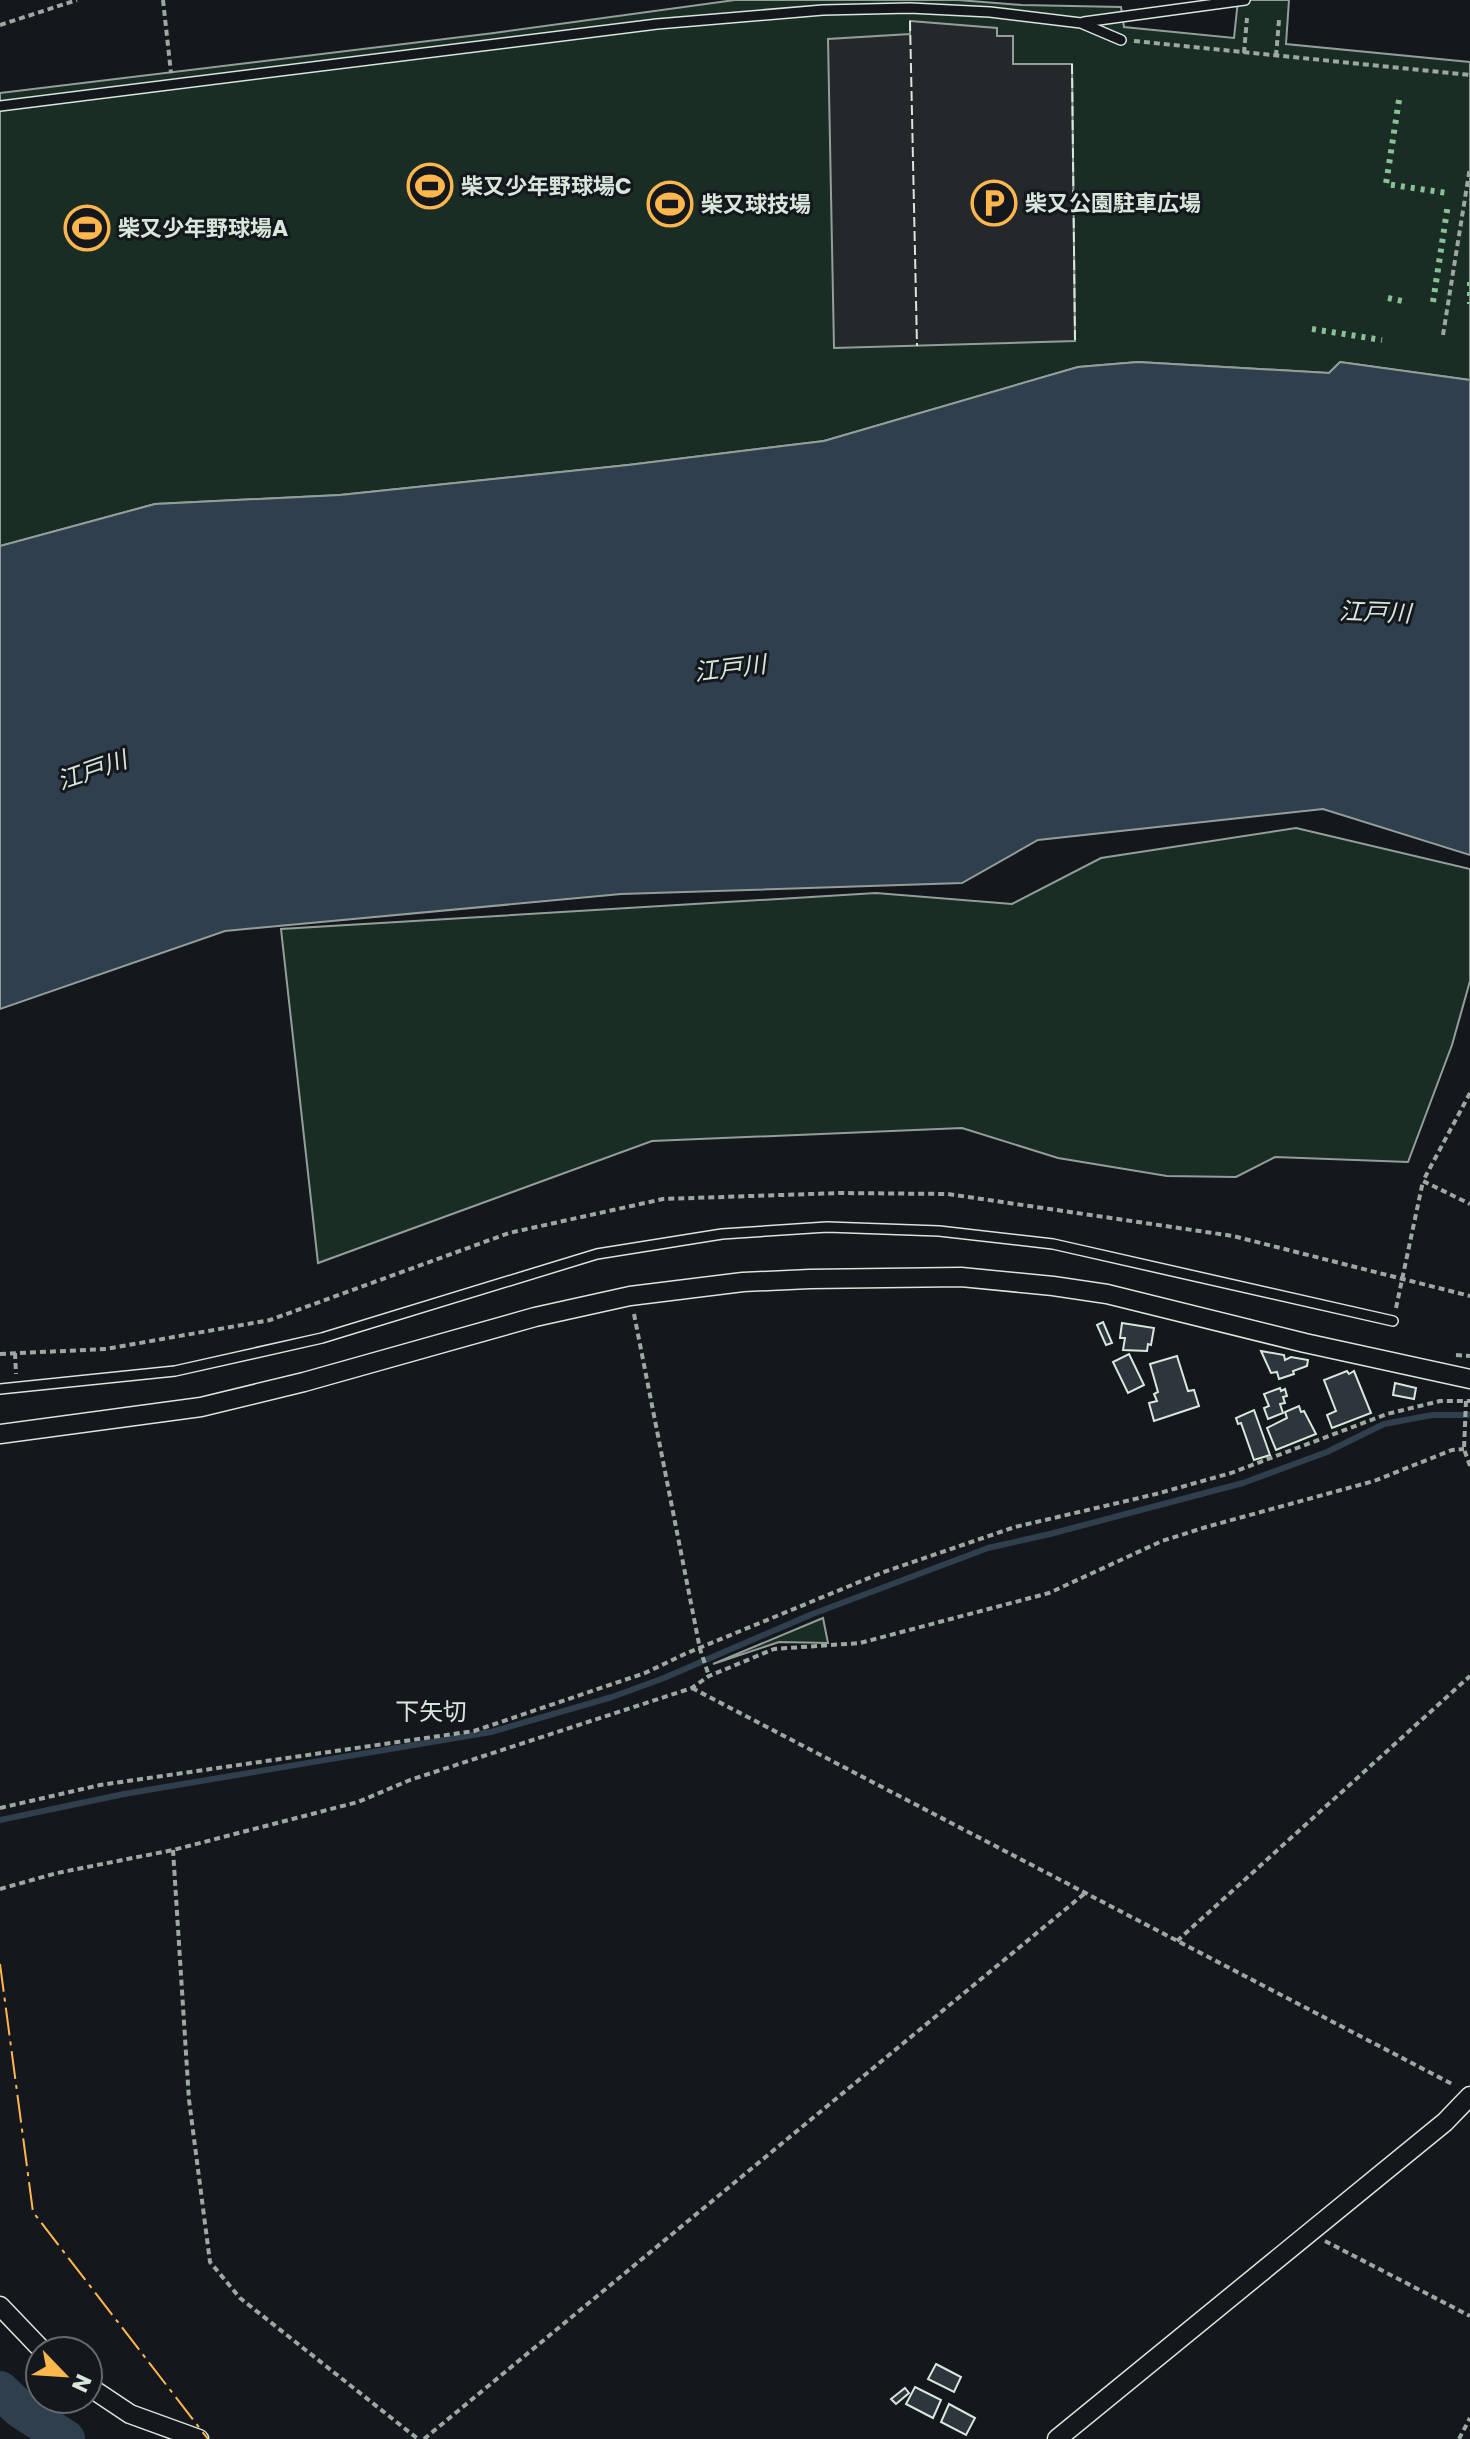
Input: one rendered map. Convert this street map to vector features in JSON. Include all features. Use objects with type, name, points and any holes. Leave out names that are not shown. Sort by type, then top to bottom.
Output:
[{"type":"street","points":[[0,1434],[201,1407],[304,1382],[535,1317],[630,1296],[743,1282],[810,1279],[961,1277],[1008,1280],[1107,1294],[1305,1343],[1470,1379]]},
{"type":"street","points":[[1057,2439],[1445,2122],[1463,2091]]},
{"type":"street","points":[[0,2306],[28,2335]]},
{"type":"street","points":[[104,2397],[130,2414],[199,2439]]},
{"type":"lane","points":[[0,106],[740,15],[910,8],[990,12],[1081,23],[1245,0]]},
{"type":"lane","points":[[1081,23],[1121,40]]},
{"type":"lane","points":[[0,1389],[175,1371],[307,1341],[597,1254],[722,1234],[827,1227],[939,1231],[1053,1244],[1393,1321]]},
{"type":"path","points":[[0,25],[77,0]]},
{"type":"path","points":[[163,0],[169,57]]},
{"type":"path","points":[[1244,53],[1247,18]]},
{"type":"path","points":[[1276,56],[1279,20]]},
{"type":"path","points":[[1121,40],[1470,75]]},
{"type":"path","points":[[1443,335],[1470,167]]},
{"type":"path","points":[[1393,1321],[1423,1181],[1470,1093]]},
{"type":"path","points":[[1423,1181],[1470,1204]]},
{"type":"path","points":[[0,1354],[106,1349],[270,1320],[509,1233],[663,1199],[840,1193],[948,1194],[1233,1236],[1470,1296]]},
{"type":"path","points":[[630,1296],[700,1649],[709,1676]]},
{"type":"path","points":[[0,1808],[100,1785],[474,1731],[645,1673],[881,1573],[1015,1527],[1231,1473],[1387,1414],[1440,1401],[1468,1401],[1464,1449],[1470,1466]]},
{"type":"path","points":[[0,1889],[57,1873],[173,1850],[358,1802],[424,1775],[692,1688],[709,1676],[774,1649],[860,1643],[1049,1593],[1162,1541],[1374,1481],[1452,1450],[1464,1449]]},
{"type":"path","points":[[1177,1941],[1470,1676]]},
{"type":"path","points":[[692,1688],[1463,2091]]},
{"type":"path","points":[[173,1850],[189,2100],[210,2262],[240,2298],[421,2439],[1084,1894]]},
{"type":"path","points":[[1309,2233],[1470,2316]]},
{"type":"path","points":[[1459,2439],[1470,2418]]},
{"type":"green space","points":[[735,0],[958,0],[1121,7],[1124,27],[1234,38],[1238,0],[1289,0],[1286,44],[1470,62],[1470,380],[1340,362],[1329,373],[1138,362],[1078,367],[824,441],[340,495],[155,504],[0,546],[0,93],[494,33]]},
{"type":"green space","points":[[1296,828],[1470,869],[1470,981],[1452,1045],[1408,1162],[1275,1157],[1236,1177],[1167,1176],[1058,1158],[962,1128],[652,1141],[318,1263],[281,929],[876,893],[1012,904],[1101,858]]},
{"type":"green space","points":[[823,1618],[828,1643],[779,1642],[713,1664]]},
{"type":"shaded area","name":"柴又公園駐車広場","points":[[910,21],[997,28],[997,36],[1013,36],[1013,64],[1072,64],[1075,341],[834,348],[828,39],[910,34]]},
{"type":"water","name":"江戸川","points":[[1138,362],[1329,373],[1340,362],[1470,380],[1470,855],[1323,809],[1038,840],[962,883],[621,894],[225,931],[0,1009],[0,546],[155,504],[340,495],[824,441],[1078,367]]},
{"type":"building","points":[[1103,1322],[1112,1343],[1106,1345],[1097,1325]]},
{"type":"building","points":[[1122,1323],[1154,1328],[1147,1351],[1123,1350],[1125,1338],[1120,1338]]},
{"type":"building","points":[[1261,1351],[1284,1355],[1285,1360],[1291,1357],[1308,1360],[1307,1366],[1279,1379],[1277,1372],[1271,1373]]},
{"type":"building","points":[[1129,1354],[1144,1385],[1128,1393],[1113,1362]]},
{"type":"building","points":[[1177,1356],[1188,1391],[1194,1390],[1199,1406],[1154,1421],[1149,1403],[1157,1401],[1154,1394],[1158,1392],[1150,1364]]},
{"type":"building","points":[[1347,1371],[1349,1374],[1354,1371],[1371,1413],[1332,1428],[1327,1415],[1336,1411],[1324,1380]]},
{"type":"building","points":[[1395,1383],[1416,1388],[1414,1399],[1393,1395]]},
{"type":"building","points":[[1280,1388],[1281,1391],[1285,1389],[1287,1396],[1283,1397],[1285,1403],[1280,1404],[1283,1413],[1268,1419],[1264,1408],[1269,1406],[1264,1394]]},
{"type":"building","points":[[1299,1406],[1316,1434],[1276,1450],[1267,1428],[1287,1418],[1285,1412]]},
{"type":"building","points":[[1254,1410],[1270,1455],[1254,1460],[1241,1423],[1238,1424],[1236,1418]]},
{"type":"building","points":[[936,2364],[961,2377],[954,2392],[928,2379]]},
{"type":"building","points":[[915,2387],[941,2400],[933,2418],[906,2404]]},
{"type":"building","points":[[905,2388],[909,2393],[896,2404],[891,2399]]},
{"type":"building","points":[[949,2404],[975,2418],[966,2435],[941,2422]]},
{"type":"waterway","points":[[0,1820],[124,1794],[491,1732],[612,1697],[664,1678],[810,1615],[988,1548],[1243,1483],[1327,1452],[1384,1424],[1432,1415],[1470,1415]]},
{"type":"waterway","points":[[0,2390],[20,2409],[66,2439]]},
{"type":"hedge","points":[[1399,100],[1386,184],[1447,193]]},
{"type":"hedge","points":[[1433,302],[1448,204]]},
{"type":"hedge","points":[[1470,282],[1470,304]]},
{"type":"hedge","points":[[1388,298],[1402,301]]},
{"type":"hedge","points":[[1312,329],[1382,340]]},
{"type":"fence","points":[[910,21],[917,346]]},
{"type":"fence","points":[[1072,64],[1075,341]]},
{"type":"power","points":[[0,1964],[33,2212],[208,2439]]},
{"type":"place","name":"柴又少年野球場C","points":[[430,186]]},
{"type":"place","name":"柴又公園駐車広場","points":[[994,203]]},
{"type":"place","name":"柴又球技場","points":[[670,204]]},
{"type":"place","name":"柴又少年野球場A","points":[[87,228]]},
{"type":"district","name":"下矢切","points":[[431,1711]]}]
